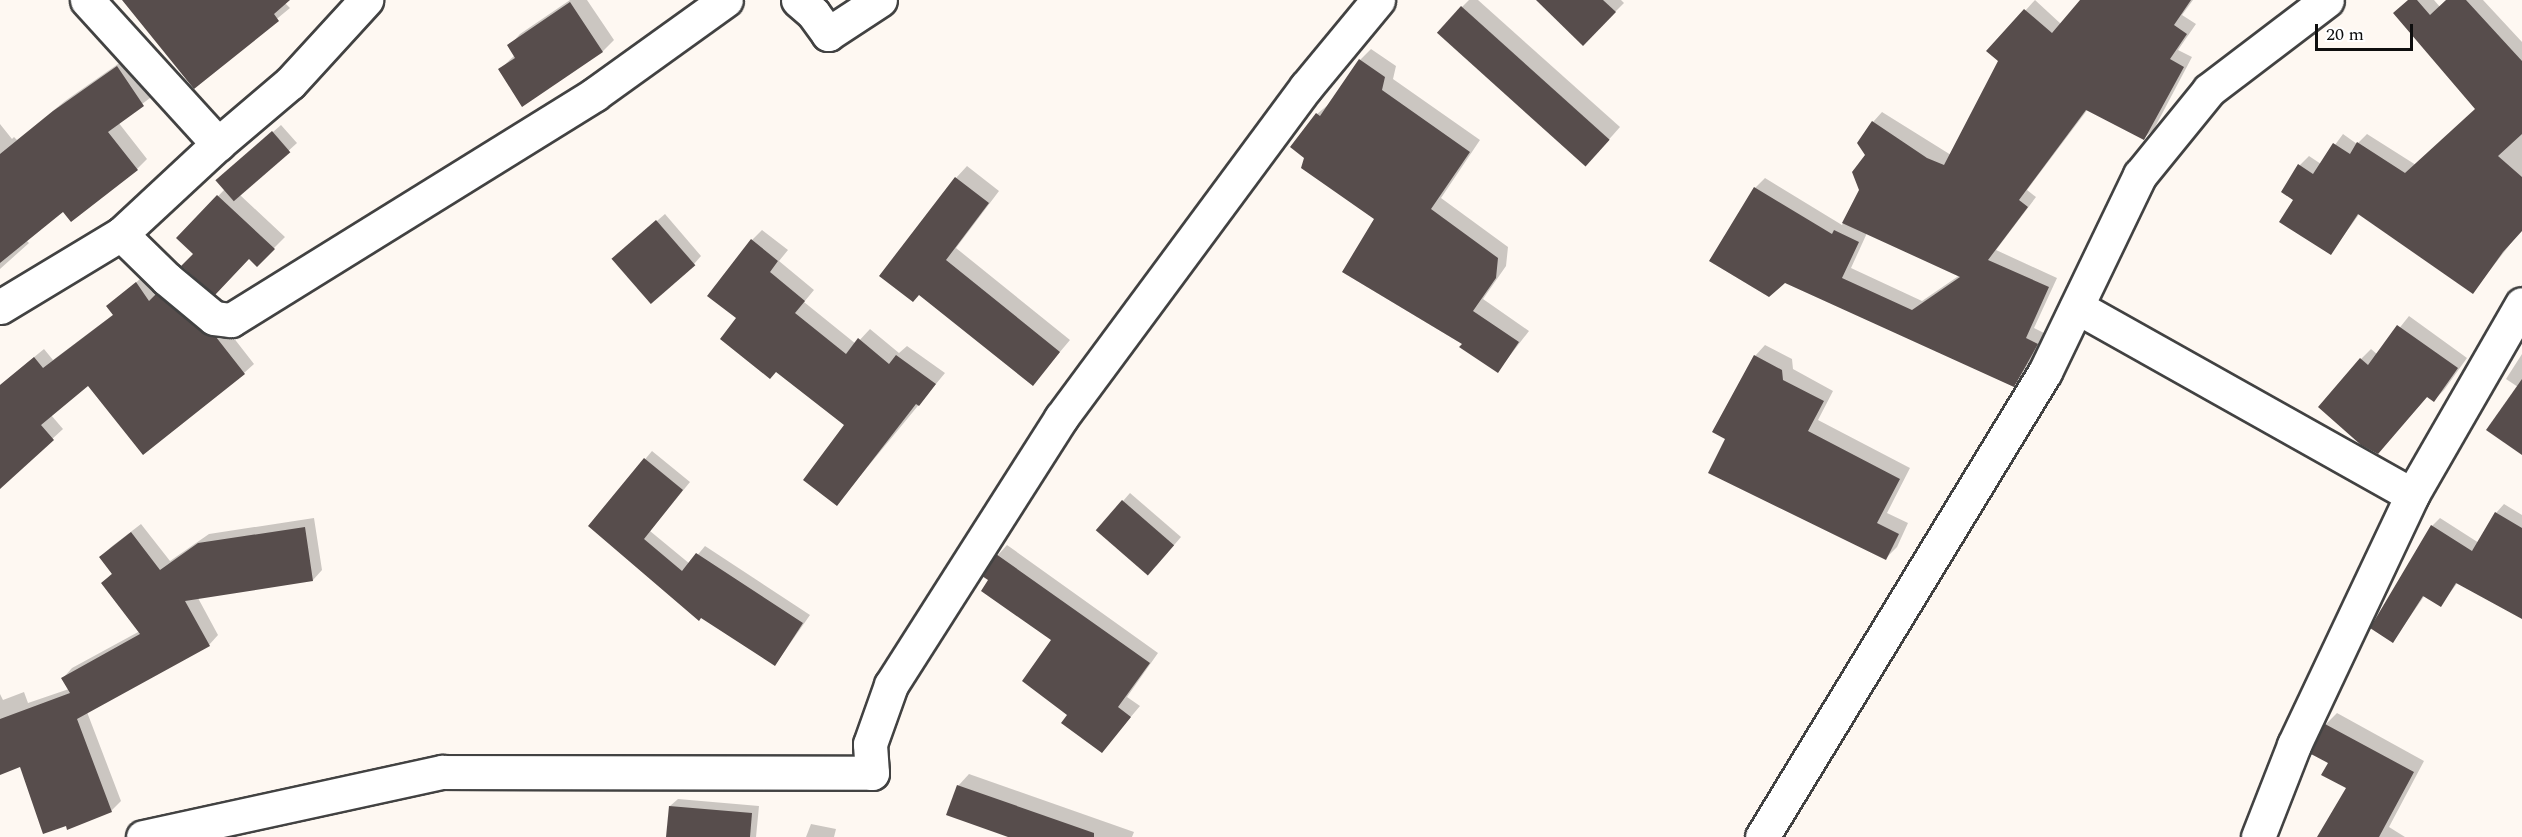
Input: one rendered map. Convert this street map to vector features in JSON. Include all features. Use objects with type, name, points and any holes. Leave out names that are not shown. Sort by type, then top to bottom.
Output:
[{"type":"street","points":[[87,0],[218,144]]},
{"type":"street","points":[[0,307],[121,234],[218,144],[290,84],[366,0]]},
{"type":"street","points":[[121,234],[167,279],[214,318],[231,320],[595,94],[726,0]]},
{"type":"street","points":[[798,0],[813,13],[828,34],[880,0]]},
{"type":"street","points":[[143,837],[442,772],[872,773],[870,744],[891,686],[1061,418],[1306,87],[1378,0]]},
{"type":"street","points":[[1762,837],[2046,372],[2140,175],[2210,90],[2327,0]]},
{"type":"street","points":[[2258,837],[2294,745],[2412,495],[2522,304]]},
{"type":"street","points":[[2077,307],[2412,495]]},
{"type":"building","points":[[122,0],[290,0],[274,14],[279,21],[194,89]]},
{"type":"building","points":[[1536,0],[1603,0],[1616,12],[1583,46]]},
{"type":"building","points":[[2080,0],[2191,0],[2174,25],[2187,34],[2170,59],[2184,67],[2144,140],[2086,110],[2019,200],[2028,207],[1988,260],[2049,287],[2026,338],[2038,344],[2014,387],[1785,283],[1769,297],[1709,261],[1754,187],[1832,234],[1834,230],[1859,242],[1842,278],[1912,310],[1960,277],[1842,223],[1859,190],[1852,172],[1865,155],[1857,143],[1872,121],[1927,158],[1944,165],[1998,61],[1986,51],[2024,9],[2052,33]]},
{"type":"building","points":[[2408,0],[2417,0],[2430,15],[2446,0],[2466,0],[2522,61],[2522,134],[2498,156],[2522,177],[2522,231],[2503,252],[2473,294],[2358,214],[2331,255],[2279,222],[2293,200],[2281,192],[2298,164],[2313,174],[2333,143],[2350,154],[2357,142],[2405,173],[2475,109],[2393,13]]},
{"type":"building","points":[[570,2],[603,52],[522,107],[498,69],[515,58],[507,45]]},
{"type":"building","points":[[1461,6],[1610,140],[1586,167],[1437,33]]},
{"type":"building","points":[[1359,59],[1385,77],[1382,90],[1470,152],[1431,209],[1498,258],[1496,278],[1473,311],[1519,342],[1498,373],[1459,347],[1462,344],[1342,272],[1374,219],[1301,168],[1304,158],[1290,147],[1316,113],[1320,116]]},
{"type":"building","points":[[117,66],[144,106],[108,132],[138,170],[71,222],[63,212],[0,263],[0,154],[53,111]]},
{"type":"building","points":[[272,131],[290,152],[234,201],[215,180]]},
{"type":"building","points":[[955,177],[989,203],[946,260],[1060,352],[1033,386],[919,295],[913,302],[879,276]]},
{"type":"building","points":[[217,195],[275,249],[257,267],[249,259],[215,295],[181,266],[193,254],[176,238]]},
{"type":"building","points":[[656,220],[695,265],[651,304],[611,259]]},
{"type":"building","points":[[751,239],[778,261],[770,272],[805,301],[795,313],[846,354],[858,338],[889,364],[896,355],[936,384],[919,406],[916,404],[837,506],[803,480],[844,425],[776,372],[770,379],[720,339],[736,318],[707,296]]},
{"type":"building","points":[[136,282],[149,301],[156,294],[202,332],[216,337],[245,374],[143,455],[88,386],[41,425],[54,440],[0,489],[0,385],[34,357],[43,368],[113,315],[106,306]]},
{"type":"building","points":[[2397,325],[2458,368],[2434,402],[2427,397],[2378,454],[2361,445],[2318,407],[2360,358],[2368,365]]},
{"type":"building","points":[[1754,355],[1782,370],[1783,380],[1824,401],[1808,431],[1900,479],[1877,523],[1899,534],[1886,560],[1708,473],[1725,439],[1712,432]]},
{"type":"building","points":[[2522,379],[2522,455],[2486,430]]},
{"type":"building","points":[[644,458],[683,490],[644,539],[682,571],[696,553],[803,623],[775,666],[701,618],[699,621],[588,526]]},
{"type":"building","points":[[1122,500],[1174,545],[1148,575],[1096,530]]},
{"type":"building","points":[[2495,512],[2522,528],[2522,619],[2456,583],[2441,607],[2423,596],[2393,643],[2370,628],[2431,525],[2472,551]]},
{"type":"building","points":[[305,527],[313,581],[185,601],[210,646],[77,719],[112,812],[67,830],[66,826],[43,834],[20,767],[0,775],[0,719],[70,693],[61,678],[140,634],[101,583],[112,574],[99,557],[131,532],[160,570],[198,543]]},
{"type":"building","points":[[996,554],[1150,663],[1118,707],[1131,717],[1102,753],[1061,723],[1067,715],[1022,681],[1051,640],[981,591],[988,580],[982,576]]},
{"type":"building","points":[[2325,724],[2414,772],[2379,837],[2317,837],[2346,788],[2321,775],[2328,763],[2311,754]]},
{"type":"building","points":[[957,785],[1094,833],[1094,837],[1008,837],[946,815]]},
{"type":"building","points":[[669,806],[752,813],[750,837],[666,837]]}]
